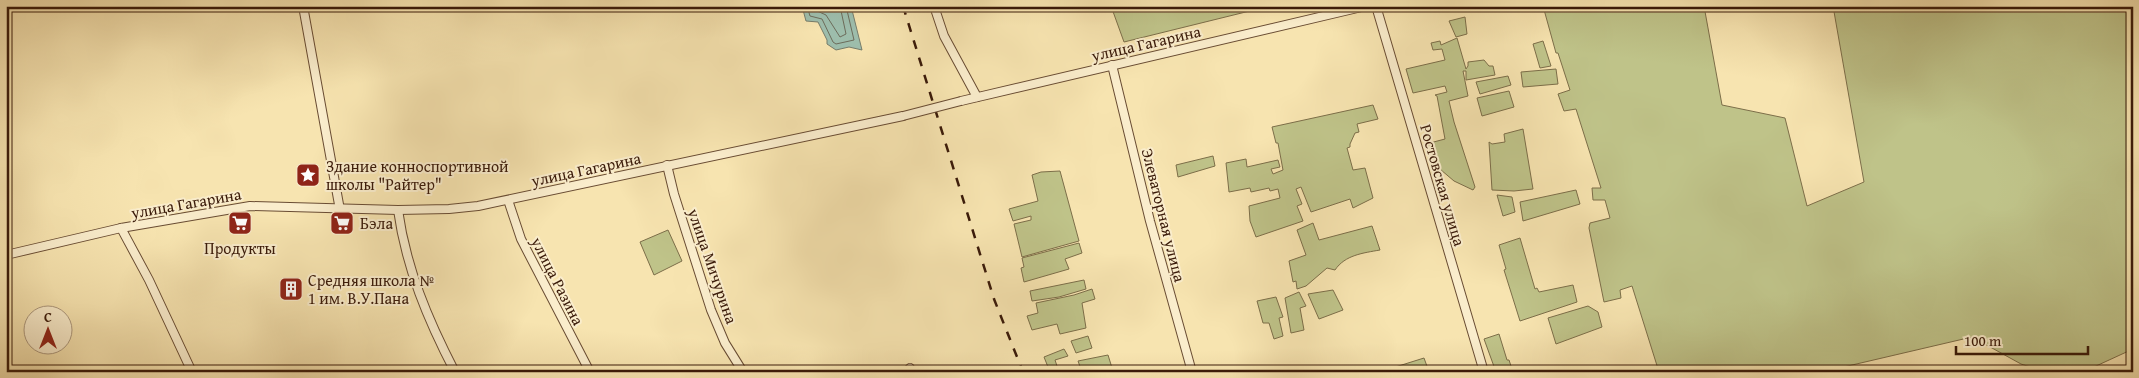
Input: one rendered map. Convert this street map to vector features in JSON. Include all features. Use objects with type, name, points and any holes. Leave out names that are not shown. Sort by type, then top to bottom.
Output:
[{"type":"street","points":[[303,6],[340,210]]},
{"type":"street","points":[[934,6],[944,36],[978,97]]},
{"type":"street","name":"улица Гагарина","points":[[6,255],[120,228],[250,206],[340,210],[449,210],[508,200],[903,116],[1366,6]]},
{"type":"street","name":"Ростовская улица","points":[[1376,6],[1484,372]]},
{"type":"street","name":"Элеваторная улица","points":[[1112,65],[1150,220],[1192,372]]},
{"type":"street","name":"улица Мичурина","points":[[667,165],[674,194],[710,310],[725,342],[743,372]]},
{"type":"street","name":"улица Разина","points":[[508,200],[521,239],[590,372]]},
{"type":"street","points":[[398,210],[402,242],[418,292],[436,337],[455,372]]},
{"type":"street","points":[[120,228],[149,280],[192,372]]},
{"type":"green space","points":[[1111,6],[1270,6],[1124,42]]},
{"type":"green space","points":[[1543,6],[1704,6],[1722,105],[1785,118],[1807,206],[1864,182],[1833,6],[2133,6],[2133,349],[2083,372],[2046,372],[2021,364],[1972,337],[1835,369],[1834,372],[1659,372],[1632,286],[1620,290],[1621,298],[1604,302],[1589,228],[1590,223],[1610,218],[1605,200],[1593,200],[1592,188],[1601,188],[1576,109],[1564,111],[1558,94],[1570,90],[1558,53],[1556,53]]},
{"type":"green space","points":[[1465,17],[1467,34],[1456,37],[1449,21]]},
{"type":"green space","points":[[1457,38],[1466,69],[1468,62],[1484,60],[1489,66],[1493,66],[1495,75],[1466,80],[1466,71],[1463,71],[1468,96],[1449,101],[1475,187],[1473,190],[1454,181],[1434,164],[1426,144],[1445,139],[1437,96],[1435,95],[1447,92],[1445,86],[1413,93],[1406,69],[1445,60],[1442,49],[1433,50],[1431,43],[1440,41],[1441,45]]},
{"type":"green space","points":[[1543,41],[1551,66],[1540,68],[1533,44]]},
{"type":"green space","points":[[1556,69],[1558,84],[1523,87],[1521,72]]},
{"type":"green space","points":[[1508,76],[1511,85],[1480,94],[1476,82]]},
{"type":"green space","points":[[1509,91],[1514,107],[1482,116],[1477,98]]},
{"type":"green space","points":[[1373,105],[1378,119],[1357,124],[1359,132],[1355,133],[1350,147],[1347,148],[1353,170],[1365,168],[1373,198],[1353,208],[1350,199],[1311,212],[1301,187],[1296,189],[1302,204],[1297,206],[1303,221],[1256,237],[1250,221],[1249,206],[1280,198],[1278,189],[1270,191],[1269,188],[1251,192],[1250,188],[1229,192],[1226,163],[1246,159],[1247,167],[1278,160],[1280,167],[1271,169],[1273,174],[1283,170],[1278,143],[1276,143],[1272,127]]},
{"type":"green space","points":[[1523,129],[1533,189],[1514,191],[1492,190],[1489,142],[1492,144],[1505,142],[1504,134]]},
{"type":"green space","points":[[1213,156],[1215,166],[1178,177],[1176,165]]},
{"type":"green space","points":[[1060,171],[1079,241],[1022,257],[1014,224],[1031,220],[1031,216],[1013,221],[1009,209],[1038,201],[1032,175],[1041,172]]},
{"type":"green space","points":[[1576,190],[1580,204],[1523,221],[1520,202]]},
{"type":"green space","points":[[1497,195],[1512,197],[1515,212],[1503,216]]},
{"type":"green space","points":[[1313,223],[1319,240],[1372,226],[1380,250],[1349,258],[1335,270],[1327,268],[1306,286],[1297,289],[1296,281],[1293,282],[1289,261],[1306,255],[1297,230]]},
{"type":"green space","points":[[668,230],[682,261],[654,275],[640,242]]},
{"type":"green space","points":[[1520,238],[1535,289],[1537,288],[1539,292],[1573,285],[1577,302],[1520,321],[1504,270],[1506,269],[1499,245]]},
{"type":"green space","points":[[1079,243],[1082,253],[1065,259],[1069,269],[1024,282],[1021,268],[1024,267],[1022,258]]},
{"type":"green space","points":[[1084,280],[1086,289],[1059,297],[1032,301],[1030,291]]},
{"type":"green space","points":[[1092,289],[1095,299],[1082,303],[1086,328],[1060,334],[1057,324],[1032,330],[1027,316],[1038,313],[1036,303]]},
{"type":"green space","points":[[1333,290],[1343,310],[1319,319],[1308,294]]},
{"type":"green space","points":[[1299,292],[1306,306],[1300,308],[1304,330],[1291,333],[1285,298]]},
{"type":"green space","points":[[1276,297],[1283,317],[1279,318],[1283,336],[1274,339],[1269,323],[1263,323],[1257,301]]},
{"type":"green space","points":[[1588,306],[1598,312],[1602,327],[1556,344],[1548,318]]},
{"type":"green space","points":[[1499,334],[1513,372],[1496,372],[1484,339]]},
{"type":"green space","points":[[1088,336],[1092,348],[1076,353],[1071,341]]},
{"type":"green space","points":[[1064,349],[1068,356],[1055,360],[1058,369],[1050,372],[1044,357]]},
{"type":"green space","points":[[1108,355],[1113,371],[1082,372],[1078,361]]},
{"type":"green space","points":[[1424,358],[1428,369],[1419,372],[1390,372],[1389,369]]},
{"type":"water","points":[[802,6],[851,6],[862,50],[849,47],[836,50],[827,44],[827,40],[818,22],[806,21]]},
{"type":"railway","points":[[903,6],[994,299],[1023,372]]},
{"type":"place","name":"Здание конноспортивной школы \"Райтер\"","points":[[308,175]]},
{"type":"place","name":"Продукты","points":[[240,223]]},
{"type":"place","name":"Бэла","points":[[342,223]]},
{"type":"place","name":"Средняя школа № 1 им. В.У.Пана","points":[[291,289]]}]
